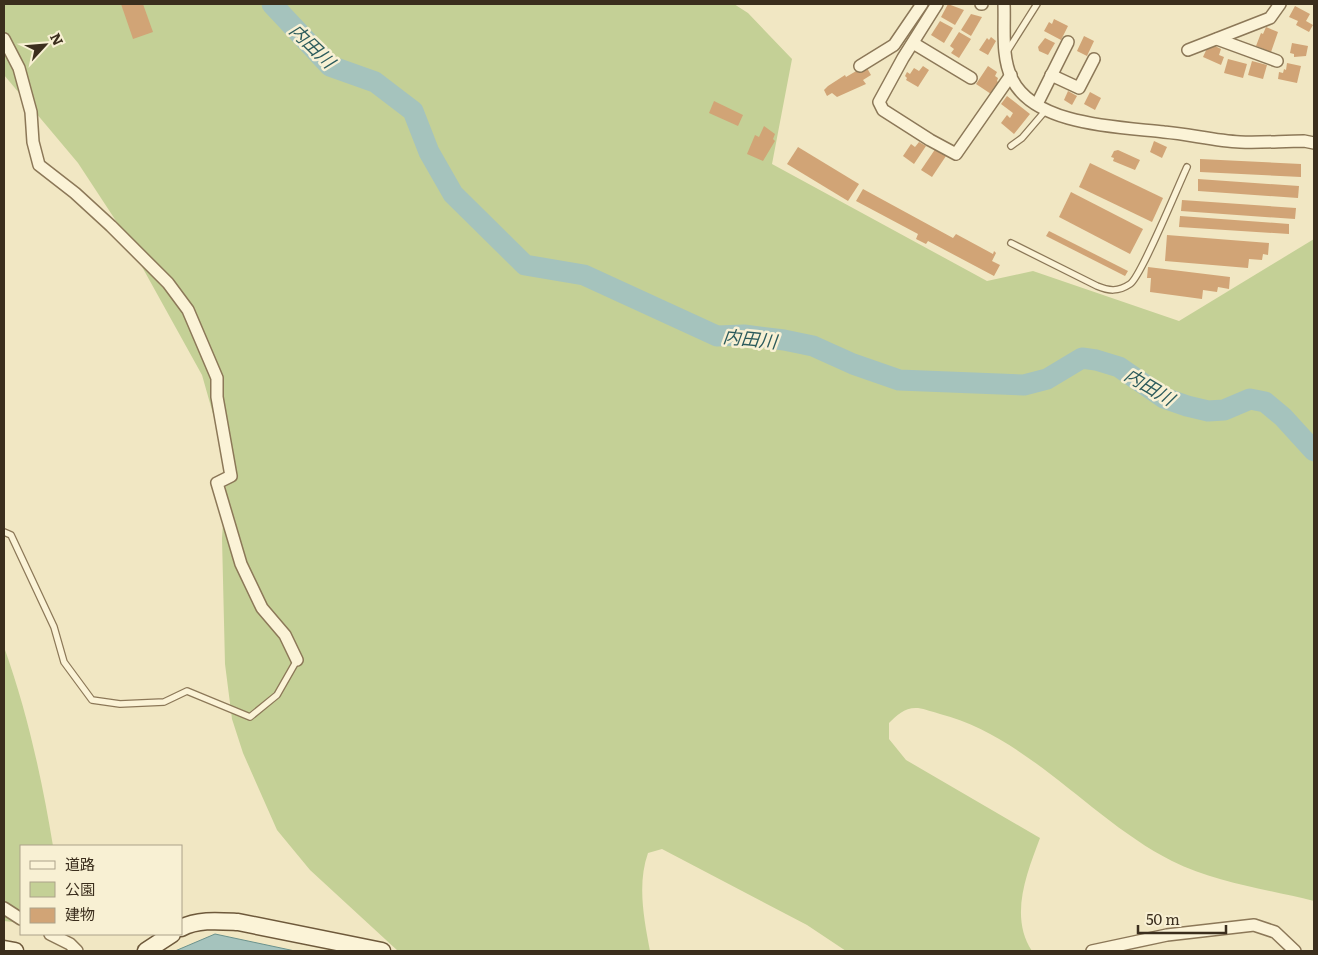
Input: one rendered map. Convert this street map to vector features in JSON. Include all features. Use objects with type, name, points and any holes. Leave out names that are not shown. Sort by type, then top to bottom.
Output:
[{"type":"street","points":[[860,66],[894,46],[922,4]]},
{"type":"street","points":[[938,4],[879,102],[883,110],[956,154],[1011,75]]},
{"type":"street","points":[[1004,4],[1006,54],[1011,75],[1022,93],[1042,106],[1079,121],[1103,126],[1238,142],[1304,141],[1314,143]]},
{"type":"street","points":[[1188,50],[1270,18],[1280,4]]},
{"type":"street","points":[[4,39],[19,68],[31,112],[33,142],[39,165],[76,193],[168,282],[188,310],[217,378],[217,397],[231,476],[217,483],[241,564],[262,608],[285,635],[298,660]]},
{"type":"street","points":[[1217,39],[1277,60]]},
{"type":"street","points":[[1042,106],[1052,75],[1068,42]]},
{"type":"street","points":[[913,43],[971,78]]},
{"type":"street","points":[[1052,75],[1079,88],[1094,59]]},
{"type":"street","points":[[4,908],[20,918]]},
{"type":"street","points":[[182,928],[190,924],[215,921],[238,922],[382,951]]},
{"type":"street","points":[[1092,951],[1167,935],[1254,925],[1275,932],[1295,951]]},
{"type":"street","points":[[52,935],[70,944],[77,951]]},
{"type":"street","points":[[146,951],[170,935]]},
{"type":"street","points":[[4,949],[15,951]]},
{"type":"lane","points":[[1006,54],[1037,4]]},
{"type":"lane","points":[[1011,146],[1022,138],[1042,106]]},
{"type":"lane","points":[[1011,244],[1108,291],[1117,291],[1136,279],[1187,167]]},
{"type":"lane","points":[[4,532],[11,535],[27,568],[54,627],[64,662],[92,700],[120,704],[164,702],[187,691],[250,717],[277,695],[298,660]]},
{"type":"green space","points":[[4,4],[734,4],[748,13],[792,59],[772,164],[987,281],[1033,271],[1179,321],[1314,239],[1314,901],[1206,875],[1172,861],[1142,844],[1031,760],[1002,741],[972,725],[929,711],[913,708],[902,712],[889,723],[889,739],[906,760],[1040,838],[1026,880],[1021,909],[1025,938],[1032,951],[846,951],[807,925],[662,849],[648,853],[643,877],[644,914],[650,951],[398,951],[310,870],[277,830],[243,753],[232,719],[225,664],[222,538],[226,478],[219,435],[202,375],[120,227],[78,163],[4,75]]},
{"type":"green space","points":[[4,647],[33,745],[53,845],[20,845],[20,923],[4,921]]},
{"type":"water","points":[[215,934],[295,951],[175,951]]},
{"type":"building","points":[[121,4],[143,4],[153,32],[133,39]]},
{"type":"building","points":[[948,4],[964,10],[955,25],[941,17]]},
{"type":"building","points":[[1295,6],[1310,14],[1306,21],[1313,25],[1309,32],[1296,25],[1298,21],[1289,17]]},
{"type":"building","points":[[971,14],[982,17],[971,36],[961,30]]},
{"type":"building","points":[[1054,19],[1068,26],[1061,40],[1044,31],[1049,22],[1052,24]]},
{"type":"building","points":[[940,21],[953,28],[944,43],[931,35]]},
{"type":"building","points":[[1266,27],[1278,32],[1271,52],[1256,46],[1261,33],[1263,34]]},
{"type":"building","points":[[959,32],[971,39],[959,58],[951,53],[954,49],[950,46]]},
{"type":"building","points":[[1084,36],[1094,41],[1087,56],[1077,51]]},
{"type":"building","points":[[991,37],[996,41],[988,55],[979,50],[987,38],[989,40]]},
{"type":"building","points":[[1045,38],[1055,43],[1048,55],[1039,51],[1038,47]]},
{"type":"building","points":[[1292,43],[1308,46],[1306,56],[1294,57],[1294,54],[1290,53]]},
{"type":"building","points":[[1213,45],[1221,49],[1219,55],[1224,57],[1221,65],[1203,57],[1208,46],[1212,48]]},
{"type":"building","points":[[1228,59],[1247,64],[1243,78],[1224,73]]},
{"type":"building","points":[[1252,61],[1267,65],[1263,79],[1248,75]]},
{"type":"building","points":[[1287,63],[1301,66],[1297,83],[1278,79],[1279,72],[1283,73],[1284,69],[1286,70]]},
{"type":"building","points":[[923,66],[929,70],[918,87],[906,80],[907,72],[910,74],[914,68],[919,71]]},
{"type":"building","points":[[988,66],[997,72],[995,76],[998,78],[997,81],[999,83],[991,94],[976,84]]},
{"type":"building","points":[[867,68],[871,75],[863,80],[866,84],[837,97],[832,93],[827,96],[824,90],[828,86],[845,75],[846,77],[858,70],[859,73]]},
{"type":"building","points":[[1068,91],[1077,96],[1072,105],[1064,100]]},
{"type":"building","points":[[1090,92],[1101,98],[1095,110],[1084,104]]},
{"type":"building","points":[[1007,96],[1030,114],[1014,134],[1001,123],[1007,115],[1010,118],[1013,113],[1001,104]]},
{"type":"building","points":[[714,101],[743,115],[738,126],[709,113]]},
{"type":"building","points":[[764,126],[775,134],[773,139],[775,141],[763,161],[747,154],[755,135],[759,137]]},
{"type":"building","points":[[1154,141],[1167,147],[1162,158],[1150,152]]},
{"type":"building","points":[[919,142],[926,146],[914,164],[903,156],[911,144],[915,147]]},
{"type":"building","points":[[798,147],[859,184],[848,201],[787,164]]},
{"type":"building","points":[[936,148],[946,156],[932,177],[921,170]]},
{"type":"building","points":[[1118,150],[1140,160],[1135,170],[1113,161],[1114,158],[1111,157],[1114,151]]},
{"type":"building","points":[[1200,159],[1301,164],[1301,177],[1200,172]]},
{"type":"building","points":[[1090,163],[1163,198],[1152,222],[1079,187]]},
{"type":"building","points":[[1198,179],[1299,186],[1298,198],[1198,191]]},
{"type":"building","points":[[863,189],[953,238],[956,234],[993,254],[994,251],[996,253],[992,261],[1000,265],[994,276],[928,241],[926,244],[916,239],[918,234],[856,201]]},
{"type":"building","points":[[1071,192],[1143,229],[1130,254],[1059,217]]},
{"type":"building","points":[[1182,200],[1296,208],[1295,219],[1181,211]]},
{"type":"building","points":[[1180,216],[1289,224],[1289,234],[1179,227]]},
{"type":"building","points":[[1049,231],[1128,271],[1125,276],[1046,236]]},
{"type":"building","points":[[1167,235],[1269,243],[1268,255],[1263,254],[1262,260],[1249,259],[1248,268],[1165,261]]},
{"type":"building","points":[[1148,267],[1230,277],[1229,289],[1218,287],[1217,292],[1203,290],[1202,299],[1150,292],[1151,278],[1147,278]]},
{"type":"waterway","name":"内田川","points":[[272,4],[330,66],[375,82],[413,111],[429,152],[453,194],[525,265],[584,275],[717,336],[744,335],[813,346],[853,364],[899,380],[1024,385],[1047,379],[1082,358],[1096,360],[1119,367],[1164,398],[1187,406],[1208,411],[1224,410],[1250,399],[1265,402],[1283,417],[1314,451]]}]
